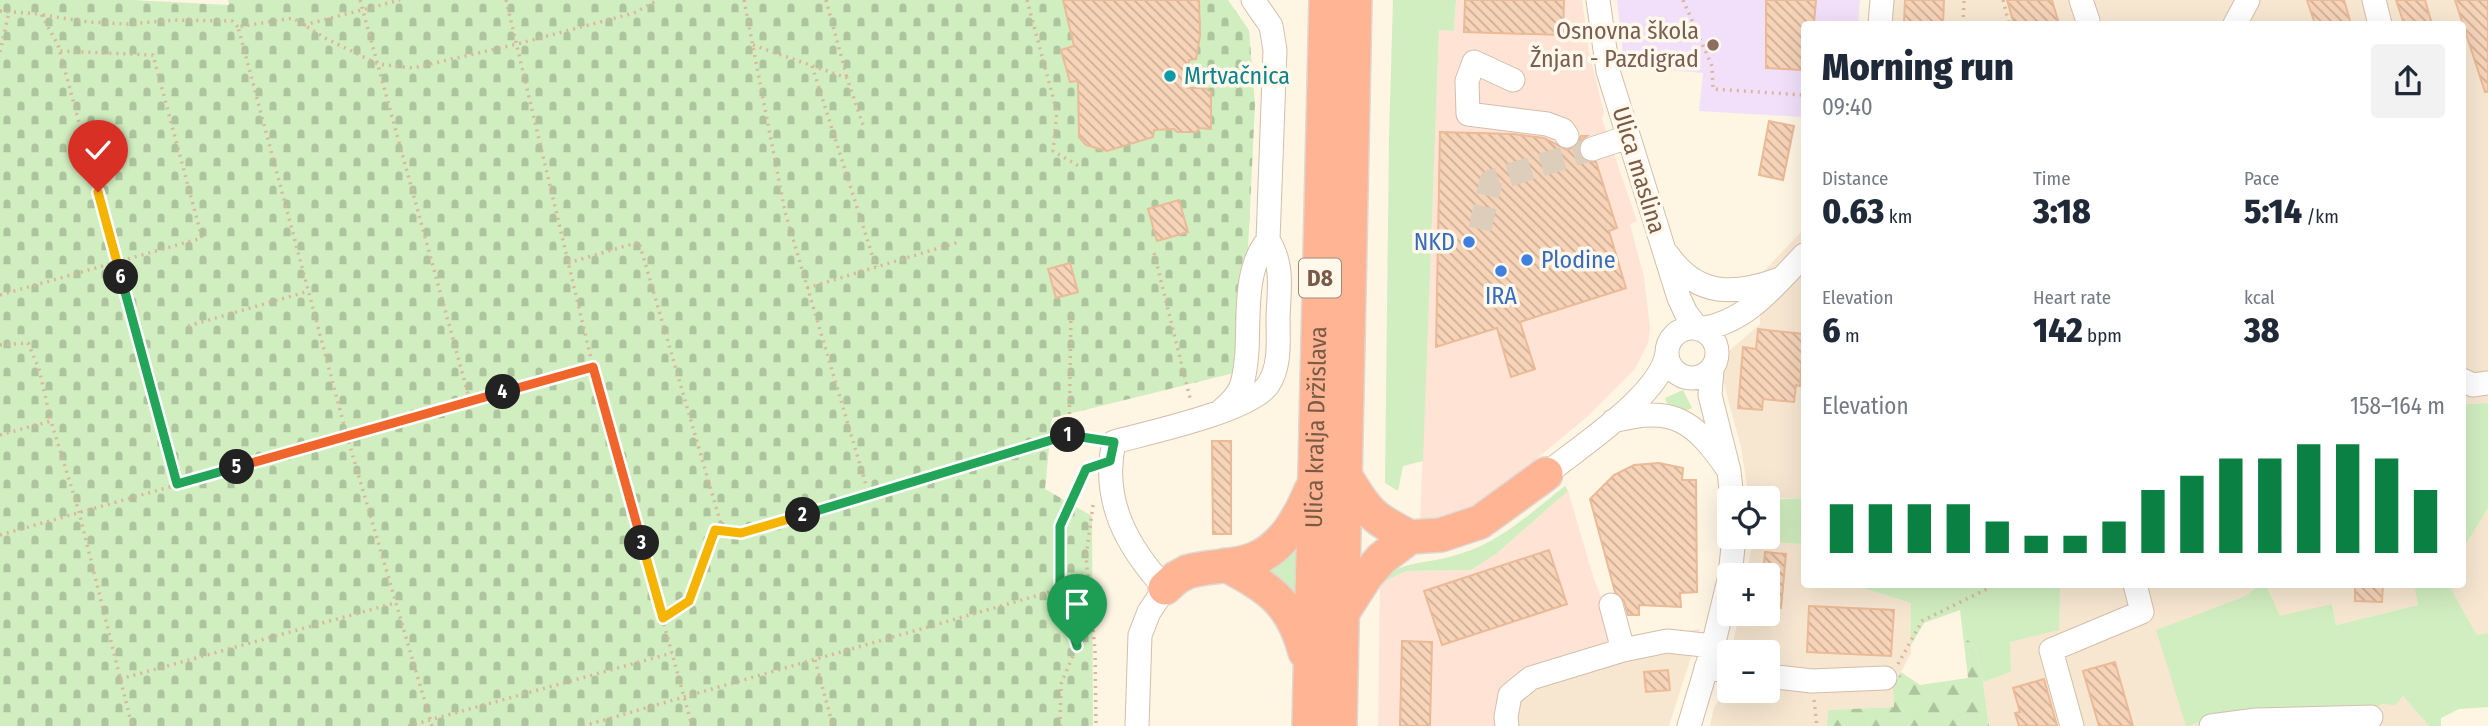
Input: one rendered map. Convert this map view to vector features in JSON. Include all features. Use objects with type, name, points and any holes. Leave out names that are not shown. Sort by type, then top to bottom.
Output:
[{"type":"highway","name":"Ulica kralja Držislava","points":[[1326,0],[1331,479],[1343,611],[1340,726]]},
{"type":"highway","name":"Ulica kralja Držislava","points":[[1309,726],[1310,671],[1331,479],[1355,0]]},
{"type":"highway","points":[[1166,588],[1186,572],[1257,558],[1281,540],[1331,479],[1361,502],[1377,520],[1410,537],[1441,535],[1480,522],[1546,474]]},
{"type":"highway","points":[[1343,611],[1366,576],[1382,558],[1410,537]]},
{"type":"highway","points":[[1226,565],[1259,582],[1282,602],[1299,628],[1310,671]]},
{"type":"street","points":[[1137,726],[1140,635],[1149,612],[1166,588],[1143,564],[1121,523],[1114,496],[1112,452],[1243,404],[1267,386],[1277,365],[1279,282],[1277,255],[1268,240],[1275,50],[1271,26],[1253,0]]},
{"type":"street","name":"Ulica maslina","points":[[1598,0],[1608,71],[1628,137],[1679,298],[1686,313],[1699,329]]},
{"type":"street","points":[[1880,21],[1882,0]]},
{"type":"street","points":[[2237,21],[2248,0]]},
{"type":"street","points":[[2374,0],[2379,21]]},
{"type":"street","points":[[1513,80],[1474,62],[1467,81],[1468,114],[1547,124],[1563,130],[1567,136]]},
{"type":"street","points":[[1592,149],[1628,137]]},
{"type":"street","points":[[1222,410],[1233,401],[1241,388],[1253,268],[1259,251],[1268,240]]},
{"type":"street","points":[[1663,248],[1690,277],[1717,290],[1751,289],[1780,279]]},
{"type":"street","points":[[1712,409],[1695,385],[1672,369],[1670,345],[1685,329],[1713,327],[1737,317],[1761,299],[1801,258]]},
{"type":"street","name":"Ulica maslina","points":[[1648,391],[1665,365],[1679,298]]},
{"type":"street","points":[[1731,486],[1712,409],[1710,383],[1727,331],[1737,317]]},
{"type":"street","points":[[1546,474],[1648,391],[1685,377],[1700,377],[1715,362],[1713,339],[1699,329]]},
{"type":"street","points":[[2466,382],[2473,385],[2488,383]]},
{"type":"street","points":[[1613,421],[1657,414],[1675,418],[1690,425],[1703,437],[1729,471]]},
{"type":"street","points":[[2072,726],[2051,650],[2142,612],[2136,588]]},
{"type":"street","points":[[1611,605],[1623,650]]},
{"type":"street","points":[[1689,726],[1718,626]]},
{"type":"street","points":[[1507,726],[1510,695],[1531,678],[1623,650],[1667,642],[1713,646]]},
{"type":"street","points":[[1706,668],[1717,669]]},
{"type":"street","points":[[1780,677],[1811,681],[1885,678]]},
{"type":"street","points":[[2211,726],[2256,720],[2371,718]]},
{"type":"path","points":[[360,0],[470,401]]},
{"type":"path","points":[[304,25],[400,0]]},
{"type":"path","points":[[506,0],[593,367],[692,726]]},
{"type":"path","points":[[238,27],[293,18],[325,38],[378,64],[413,68],[634,13],[658,0]]},
{"type":"path","points":[[744,0],[785,212],[869,495]]},
{"type":"path","points":[[826,0],[864,128]]},
{"type":"path","points":[[1027,0],[1057,112],[1053,151],[1082,168]]},
{"type":"path","points":[[1683,0],[1712,66],[1713,89],[1801,95]]},
{"type":"path","points":[[1963,21],[1964,0]]},
{"type":"path","points":[[2003,0],[2008,21]]},
{"type":"path","points":[[0,11],[127,24],[175,20],[232,20],[238,27],[347,436],[432,726]]},
{"type":"path","points":[[0,52],[9,12]]},
{"type":"path","points":[[41,14],[60,51],[177,484]]},
{"type":"path","points":[[753,45],[847,78]]},
{"type":"path","points":[[0,295],[202,238],[153,55],[60,51]]},
{"type":"path","points":[[812,66],[876,267]]},
{"type":"path","points":[[568,263],[639,242],[723,531]]},
{"type":"path","points":[[807,288],[959,242]]},
{"type":"path","points":[[1154,253],[1195,421]]},
{"type":"path","points":[[188,326],[309,291]]},
{"type":"path","points":[[1069,435],[1071,313]]},
{"type":"path","points":[[0,345],[28,343],[40,369],[51,421],[79,512],[132,726]]},
{"type":"path","points":[[0,535],[593,367]]},
{"type":"path","points":[[0,435],[51,421]]},
{"type":"path","points":[[663,618],[689,601],[715,530],[741,533],[1069,435],[1112,452]]},
{"type":"path","points":[[1060,726],[1061,684],[1077,646],[1060,589],[1060,526],[1086,469],[1112,452]]},
{"type":"path","points":[[1094,494],[1086,557],[1095,650],[1096,726]]},
{"type":"path","points":[[1885,678],[1903,659],[1922,621],[1989,588]]},
{"type":"path","points":[[583,726],[1060,589]]},
{"type":"path","points":[[120,679],[396,602]]},
{"type":"path","points":[[408,726],[673,653]]},
{"type":"path","points":[[815,660],[833,726]]},
{"type":"path","points":[[1811,681],[1817,726]]},
{"type":"shaded area","points":[[1456,0],[1582,0],[1589,52],[1604,113],[1602,119],[1637,221],[1630,224],[1644,277],[1650,328],[1648,343],[1635,369],[1588,416],[1505,485],[1470,508],[1420,522],[1439,30],[1454,31]]},
{"type":"shaded area","name":"Osnovna škola Žnjan - Pazdigrad","points":[[1617,0],[1860,0],[1858,21],[1801,21],[1801,117],[1699,111],[1703,73],[1624,66]]},
{"type":"shaded area","points":[[1891,0],[2488,0],[2488,403],[2466,404],[2466,21],[1889,21]]},
{"type":"shaded area","points":[[1801,232],[1801,498],[1780,498],[1780,486],[1747,486],[1741,447],[1722,377],[1729,351],[1760,324],[1761,274]]},
{"type":"shaded area","points":[[1568,491],[1594,579],[1618,642],[1533,669],[1500,726],[1378,726],[1380,583],[1407,571],[1471,570],[1496,554]]},
{"type":"shaded area","points":[[2488,508],[2488,633],[2477,635],[2451,588],[2466,588],[2466,544]]},
{"type":"shaded area","points":[[1780,543],[1801,544],[1801,588],[1863,588],[1911,603],[1911,653],[1893,687],[1894,707],[1828,710],[1827,726],[1710,726],[1717,703],[1780,703],[1780,640],[1734,640],[1737,626],[1780,626],[1780,563],[1749,563],[1751,549],[1780,549]]},
{"type":"shaded area","points":[[2060,588],[2256,588],[2243,597],[2157,630],[2221,717],[2361,713],[2403,696],[2429,726],[1989,726],[1983,682],[2011,672],[2009,642]]},
{"type":"shaded area","points":[[2267,588],[2415,588],[2418,605],[2336,625],[2332,604],[2280,617]]},
{"type":"shaded area","points":[[1700,629],[1669,726],[1500,726],[1502,701],[1606,645],[1663,630],[1673,633]]},
{"type":"green space","points":[[0,0],[132,0],[229,5],[228,0],[1228,0],[1249,30],[1255,105],[1245,312],[1238,372],[1052,418],[1045,489],[1092,516],[1093,726],[0,726]]},
{"type":"green space","points":[[1393,0],[1456,0],[1454,31],[1439,30],[1423,461],[1403,466],[1398,491],[1385,483]]},
{"type":"green space","points":[[1683,390],[1692,408],[1685,411],[1667,404],[1665,398]]},
{"type":"green space","points":[[2488,403],[2488,508],[2466,544],[2466,404]]},
{"type":"green space","points":[[1565,486],[1568,491],[1496,554],[1471,570],[1407,571],[1380,583],[1401,567],[1463,553],[1495,539]]},
{"type":"green space","points":[[1801,498],[1801,544],[1780,543],[1780,499]]},
{"type":"green space","points":[[1298,537],[1296,604],[1260,564]]},
{"type":"green space","points":[[1863,588],[2060,588],[2059,630],[2010,642],[2011,672],[1983,682],[1975,647],[1963,635],[1960,610],[1924,623],[1911,645],[1911,603]]},
{"type":"green space","points":[[2256,588],[2267,588],[2280,616],[2332,604],[2336,625],[2418,605],[2415,588],[2451,588],[2477,635],[2488,633],[2488,707],[2459,709],[2441,718],[2441,726],[2429,726],[2403,696],[2395,705],[2383,704],[2361,713],[2221,717],[2186,726],[2156,630],[2243,597]]},
{"type":"green space","points":[[1963,635],[1975,647],[1989,726],[1827,726],[1828,710],[1894,707],[1893,687],[1901,672],[1920,685],[1968,678]]},
{"type":"building","name":"Mrtvačnica","points":[[1063,0],[1199,0],[1200,36],[1196,59],[1189,60],[1188,88],[1205,88],[1211,92],[1211,129],[1199,128],[1197,132],[1154,130],[1153,137],[1107,151],[1086,145],[1079,137],[1078,81],[1070,82],[1061,50],[1074,46]]},
{"type":"building","points":[[1465,0],[1564,0],[1563,35],[1464,32]]},
{"type":"building","points":[[1766,0],[1816,0],[1814,21],[1801,21],[1801,70],[1766,68]]},
{"type":"building","points":[[1905,0],[1944,0],[1943,21],[1904,21]]},
{"type":"building","points":[[2007,0],[2052,0],[2058,21],[2013,21]]},
{"type":"building","points":[[2307,0],[2344,0],[2350,21],[2314,21]]},
{"type":"building","points":[[2396,0],[2425,0],[2431,21],[2403,21]]},
{"type":"building","points":[[2455,0],[2488,0],[2488,92],[2485,92],[2466,34],[2466,21],[2462,21]]},
{"type":"building","points":[[1769,121],[1794,126],[1783,180],[1759,175]]},
{"type":"building","name":"Plodine","points":[[1440,132],[1513,134],[1544,138],[1567,150],[1575,147],[1581,136],[1587,136],[1581,140],[1579,153],[1583,160],[1596,162],[1617,228],[1609,231],[1626,288],[1520,322],[1535,369],[1511,377],[1497,328],[1436,347]]},
{"type":"building","points":[[1179,200],[1188,232],[1157,241],[1148,209]]},
{"type":"building","points":[[1070,263],[1078,292],[1056,298],[1048,269]]},
{"type":"building","points":[[1758,329],[1801,334],[1800,386],[1796,385],[1794,402],[1763,399],[1762,410],[1738,408],[1743,347],[1756,349]]},
{"type":"building","points":[[1212,441],[1231,441],[1231,534],[1213,534]]},
{"type":"building","points":[[1659,463],[1683,468],[1682,480],[1696,480],[1697,592],[1680,593],[1681,607],[1639,605],[1639,615],[1628,615],[1624,601],[1615,592],[1590,499],[1614,475],[1634,465]]},
{"type":"building","points":[[1549,550],[1567,604],[1442,645],[1424,591]]},
{"type":"building","points":[[1765,552],[1786,554],[1781,608],[1780,563],[1764,563]]},
{"type":"building","points":[[2355,588],[2383,588],[2382,602],[2355,601]]},
{"type":"building","points":[[1809,606],[1894,610],[1891,656],[1807,652]]},
{"type":"building","points":[[1402,641],[1432,642],[1430,726],[1400,726]]},
{"type":"building","points":[[2115,662],[2133,726],[2099,726],[2083,671]]},
{"type":"building","points":[[1668,670],[1670,690],[1646,692],[1644,672]]},
{"type":"building","points":[[2044,679],[2057,726],[2019,726],[2015,713],[2020,712],[2013,688]]},
{"type":"tunnel","points":[[1480,229],[1491,181],[1592,149]]},
{"type":"place","name":"Osnovna škola Žnjan - Pazdigrad","points":[[1713,45]]},
{"type":"place","name":"Mrtvačnica","points":[[1170,76]]},
{"type":"place","name":"NKD","points":[[1469,242]]},
{"type":"place","name":"Plodine","points":[[1527,260]]},
{"type":"place","name":"IRA","points":[[1501,271]]},
{"type":"route","points":[[98,192],[177,484],[593,367],[663,618],[689,601],[715,530],[741,533],[1069,435],[1114,442],[1110,461],[1086,469],[1060,526],[1060,589],[1077,646]]}]
